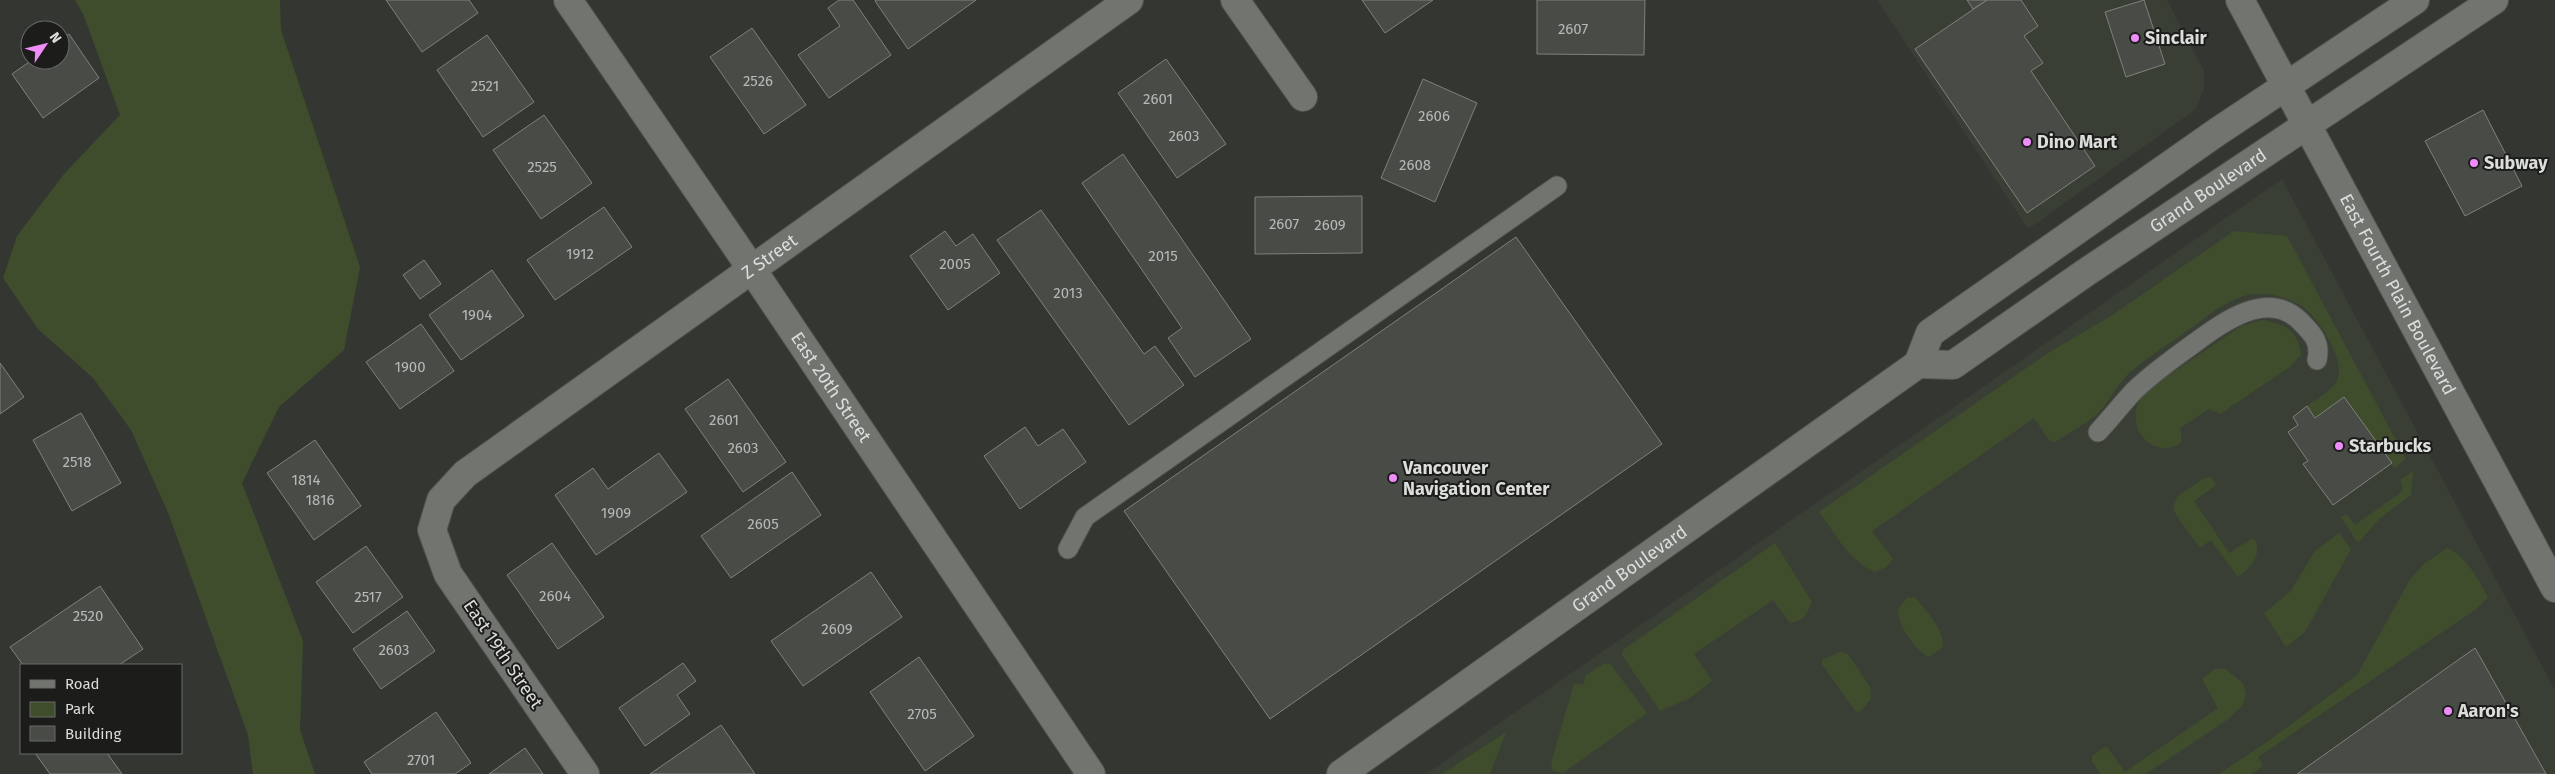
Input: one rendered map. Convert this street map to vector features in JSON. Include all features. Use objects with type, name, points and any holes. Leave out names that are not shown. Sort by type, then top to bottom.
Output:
[{"type":"main road","name":"East 20th Street","points":[[568,0],[751,268],[1091,774]]},
{"type":"main road","name":"Z Street","points":[[432,530],[441,500],[464,474],[1129,0]]},
{"type":"main road","points":[[1235,0],[1303,97]]},
{"type":"main road","name":"East Fourth Plain Boulevard","points":[[2240,0],[2555,588]]},
{"type":"main road","points":[[1918,364],[1930,333],[2285,85],[2415,0]]},
{"type":"main road","name":"Grand Boulevard","points":[[1341,774],[1918,364],[1953,365],[2084,273],[2494,0]]},
{"type":"main road","name":"East 19th Street","points":[[432,530],[448,574],[585,774]]},
{"type":"lane","points":[[1068,549],[1085,517],[1557,186]]},
{"type":"lane","points":[[2098,432],[2133,392],[2164,365],[2231,317],[2258,309],[2274,308],[2297,318],[2315,336],[2320,349],[2317,360]]},
{"type":"shaded area","points":[[1877,0],[2167,0],[2204,71],[2204,89],[2195,110],[2028,229]]},
{"type":"shaded area","points":[[2282,179],[2555,690],[2555,774],[1426,774]]},
{"type":"green space","points":[[75,0],[280,0],[281,30],[360,267],[344,350],[279,407],[242,483],[303,641],[300,730],[315,774],[253,774],[248,735],[169,515],[131,430],[93,378],[38,329],[3,278],[17,236],[64,174],[120,115],[84,16]]},
{"type":"green space","points":[[2234,231],[2287,236],[2406,459],[2394,468],[2344,397],[2316,417],[2307,406],[2330,389],[2336,382],[2339,374],[2335,352],[2329,340],[2315,319],[2300,305],[2278,296],[2253,294],[2225,304],[2149,357],[2126,376],[2096,415],[2055,442],[2050,441],[2034,418],[1872,531],[1893,559],[1886,567],[1875,572],[1858,561],[1844,546],[1819,512],[2048,353],[2111,316]]},
{"type":"green space","points":[[2262,320],[2284,326],[2297,340],[2301,355],[2290,367],[2220,414],[2209,409],[2180,428],[2182,442],[2172,447],[2161,448],[2152,445],[2144,439],[2136,421],[2136,411],[2141,398],[2150,388],[2241,326]]},
{"type":"green space","points":[[2413,471],[2411,495],[2379,519],[2358,543],[2341,517],[2346,514],[2355,525],[2400,493],[2403,488],[2400,480]]},
{"type":"green space","points":[[2211,477],[2216,485],[2194,501],[2229,553],[2251,539],[2254,539],[2256,545],[2257,550],[2254,560],[2238,577],[2211,540],[2200,548],[2176,515],[2173,507],[2178,496],[2204,478]]},
{"type":"green space","points":[[2339,533],[2351,549],[2305,632],[2286,647],[2264,613],[2290,592],[2315,551]]},
{"type":"green space","points":[[1775,543],[1812,602],[1806,614],[1798,621],[1790,623],[1773,600],[1694,654],[1712,681],[1690,698],[1660,711],[1622,655],[1623,650]]},
{"type":"green space","points":[[2447,548],[2454,551],[2466,562],[2488,598],[2475,610],[2258,757],[2263,766],[2251,774],[2219,774],[2274,737],[2357,675],[2411,578],[2424,564]]},
{"type":"green space","points":[[1915,597],[1934,620],[1943,640],[1943,647],[1929,657],[1913,643],[1903,628],[1898,614],[1899,608],[1907,598]]},
{"type":"green space","points":[[1840,652],[1848,654],[1870,687],[1871,699],[1861,711],[1856,712],[1822,664],[1822,660]]},
{"type":"green space","points":[[1605,663],[1611,665],[1647,713],[1563,773],[1553,771],[1551,763],[1573,687],[1575,683],[1583,685],[1586,675]]},
{"type":"green space","points":[[2215,669],[2225,669],[2243,683],[2246,695],[2242,706],[2227,720],[2146,774],[2100,774],[2092,761],[2092,756],[2103,748],[2107,747],[2125,772],[2218,708],[2202,679]]},
{"type":"green space","points":[[1506,732],[1490,774],[1442,774]]},
{"type":"building","points":[[386,0],[469,0],[478,13],[422,52]]},
{"type":"building","points":[[839,0],[853,0],[891,55],[829,98],[798,55],[840,26],[828,8]]},
{"type":"building","points":[[876,0],[976,0],[908,49],[875,1]]},
{"type":"building","points":[[1362,0],[1433,0],[1385,33]]},
{"type":"building","points":[[1537,0],[1645,0],[1644,55],[1537,54]]},
{"type":"building","points":[[1967,0],[1987,0],[1973,9]]},
{"type":"building","points":[[1987,0],[2021,0],[2038,26],[2024,36],[2043,63],[2031,71],[2095,166],[2027,213],[1915,49]]},
{"type":"building","name":"Sinclair","points":[[2144,0],[2165,64],[2126,77],[2105,12]]},
{"type":"building","points":[[752,28],[806,105],[764,134],[710,57]]},
{"type":"building","points":[[70,35],[99,78],[43,118],[12,74],[20,68],[20,70],[70,70]]},
{"type":"building","points":[[487,35],[534,102],[483,137],[437,70]]},
{"type":"building","points":[[1166,59],[1226,144],[1177,178],[1118,93]]},
{"type":"building","points":[[1423,79],[1477,103],[1435,202],[1381,178]]},
{"type":"building","name":"Subway","points":[[2483,110],[2522,186],[2465,216],[2425,141]]},
{"type":"building","points":[[544,115],[592,183],[541,219],[493,150]]},
{"type":"building","points":[[1123,154],[1251,339],[1195,377],[1168,338],[1182,328],[1082,183]]},
{"type":"building","points":[[1362,196],[1362,253],[1255,254],[1255,197]]},
{"type":"building","points":[[604,207],[632,247],[555,300],[527,260]]},
{"type":"building","points":[[1041,210],[1144,354],[1155,346],[1184,385],[1129,425],[997,240]]},
{"type":"building","points":[[945,231],[956,246],[973,234],[1000,273],[948,310],[910,256]]},
{"type":"building","name":"Vancouver Navigation Center","points":[[1516,237],[1662,444],[1270,719],[1124,511]]},
{"type":"building","points":[[424,260],[441,284],[420,299],[403,275]]},
{"type":"building","points":[[492,270],[524,316],[461,360],[429,315]]},
{"type":"building","points":[[421,324],[454,371],[400,409],[366,362]]},
{"type":"building","points":[[0,363],[24,397],[0,414]]},
{"type":"building","points":[[728,379],[786,462],[743,492],[685,409]]},
{"type":"building","name":"Starbucks","points":[[2344,397],[2392,463],[2333,505],[2303,464],[2308,461],[2288,432],[2298,425],[2293,417],[2307,406],[2315,418]]},
{"type":"building","points":[[81,413],[121,483],[72,511],[33,440]]},
{"type":"building","points":[[1025,427],[1038,446],[1063,429],[1086,462],[1020,509],[984,456]]},
{"type":"building","points":[[315,440],[361,506],[314,540],[267,473]]},
{"type":"building","points":[[659,453],[687,492],[596,555],[555,495],[593,468],[608,489]]},
{"type":"building","points":[[792,472],[821,515],[731,578],[701,536]]},
{"type":"building","points":[[552,543],[604,617],[558,649],[507,575]]},
{"type":"building","points":[[366,546],[403,597],[353,633],[316,582]]},
{"type":"building","points":[[871,572],[902,617],[803,686],[771,641]]},
{"type":"building","points":[[100,586],[143,649],[120,664],[22,664],[10,647]]},
{"type":"building","points":[[407,611],[435,651],[381,689],[353,649]]},
{"type":"building","name":"Aaron's","points":[[2475,648],[2546,774],[2297,774]]},
{"type":"building","points":[[919,657],[974,736],[925,771],[870,692]]},
{"type":"building","points":[[683,663],[696,681],[677,695],[690,714],[645,746],[619,708]]},
{"type":"building","points":[[436,712],[471,763],[455,774],[372,774],[364,762]]},
{"type":"building","points":[[721,725],[755,774],[650,774]]},
{"type":"building","points":[[525,748],[543,774],[489,774]]},
{"type":"building","points":[[36,754],[108,754],[122,774],[50,774]]},
{"type":"place","name":"Sinclair","points":[[2135,38]]},
{"type":"place","name":"Dino Mart","points":[[2027,142]]},
{"type":"place","name":"Subway","points":[[2474,163]]},
{"type":"place","name":"Starbucks","points":[[2339,446]]},
{"type":"place","name":"Vancouver Navigation Center","points":[[1393,478]]},
{"type":"place","name":"Aaron's","points":[[2448,711]]}]
